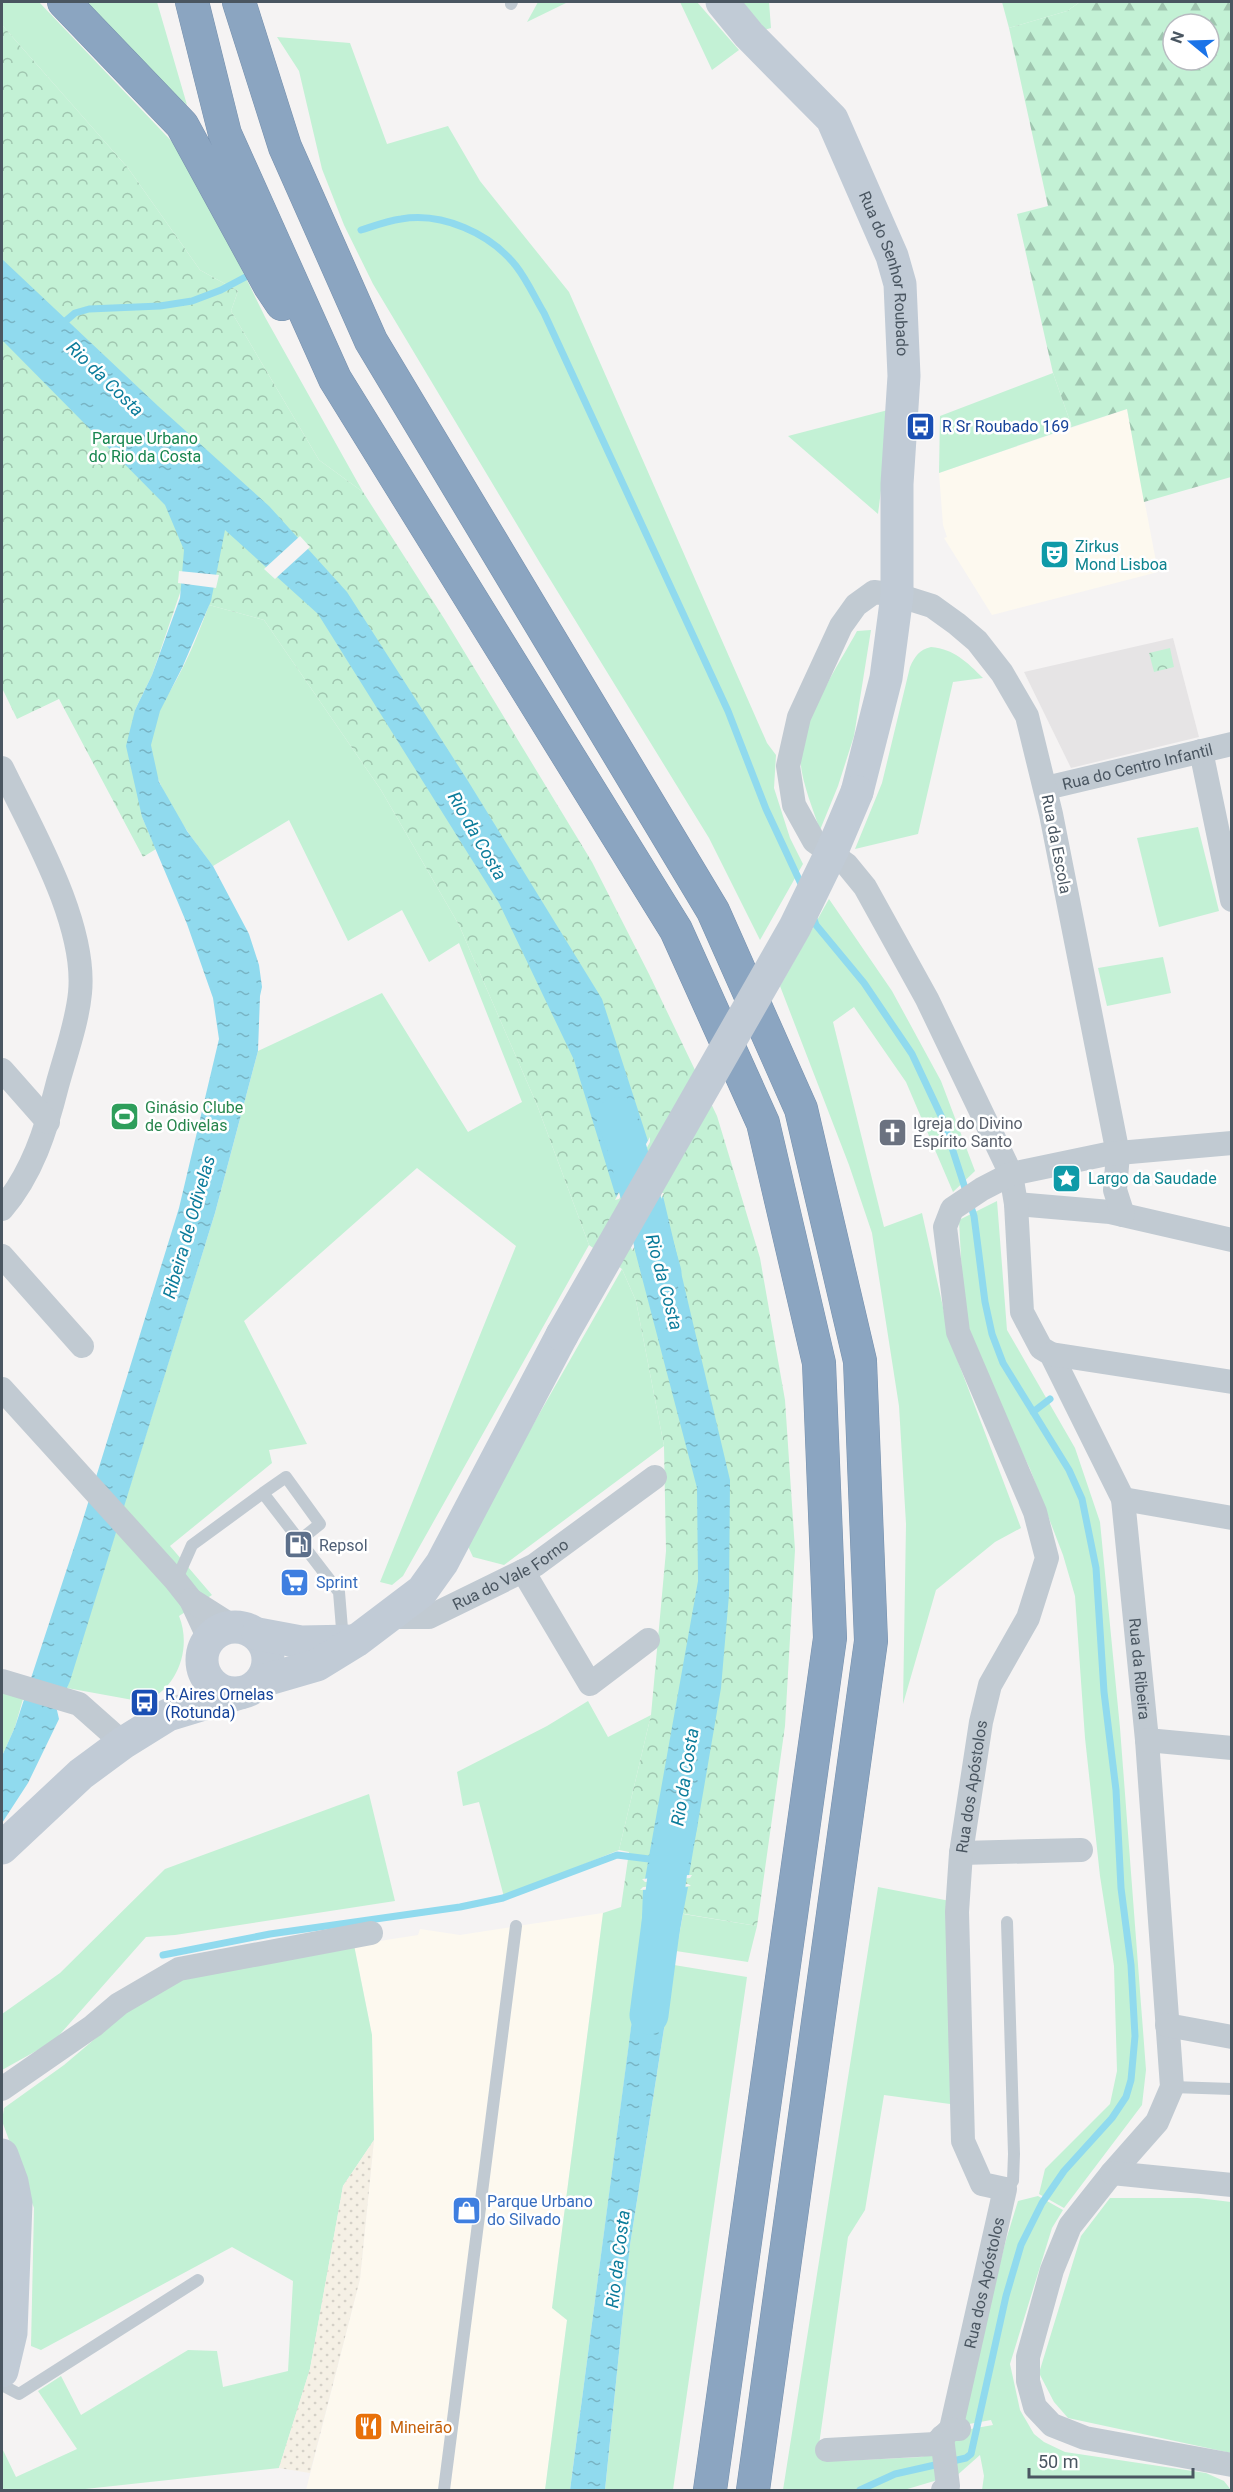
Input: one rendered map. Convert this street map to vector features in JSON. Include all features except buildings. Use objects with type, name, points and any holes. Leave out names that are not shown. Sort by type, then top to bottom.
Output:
[{"type":"highway","points":[[64,2],[182,124],[270,286],[335,379],[676,930],[764,1123],[819,1363],[830,1638],[710,2490]]},
{"type":"highway","points":[[192,2],[225,134],[335,379]]},
{"type":"highway","points":[[239,2],[285,147],[371,341],[712,911],[801,1109],[860,1361],[871,1641],[753,2490]]},
{"type":"street","name":"Rua do Senhor Roubado","points":[[391,1617],[422,1591],[442,1563],[562,1335],[795,927],[832,851],[857,792],[886,678],[897,595],[897,484],[904,376],[903,320],[898,275],[892,256],[832,119],[749,35],[722,2]]},
{"type":"street","name":"Rua da Escola","points":[[1011,1174],[927,999],[865,887],[847,865],[814,841],[794,805],[788,766],[799,717],[841,626],[856,605],[874,592],[897,595],[932,606],[949,618],[977,641],[1002,673],[1027,716],[1046,788],[1118,1154],[1115,1190],[1123,1215]]},
{"type":"street","name":"Rua do Centro Infantil","points":[[1046,788],[1232,744]]},
{"type":"street","points":[[1201,752],[1232,900]]},
{"type":"street","points":[[2,768],[69,916],[79,956],[80,992],[48,1122],[25,1177],[2,1209]]},
{"type":"street","points":[[2,1070],[48,1122]]},
{"type":"street","name":"Rua dos Apóstolos","points":[[945,2485],[949,2437],[1005,2189],[982,2184],[963,2141],[957,1912],[961,1853],[981,1722],[990,1685],[1028,1618],[1047,1558],[1035,1512],[958,1332],[945,1227],[952,1209],[982,1189],[1011,1174],[1143,1149],[1232,1143]]},
{"type":"street","name":"Rua da Ribeira","points":[[1011,1174],[1016,1204],[1022,1312],[1041,1348],[1051,1354],[1123,1499],[1147,1740],[1172,2087],[1157,2122],[1070,2226],[1052,2270],[1028,2357],[1028,2381],[1035,2407],[1052,2425],[1074,2435],[1232,2465]]},
{"type":"street","points":[[1016,1204],[1123,1215],[1232,1240]]},
{"type":"street","points":[[2,1256],[82,1346]]},
{"type":"street","points":[[1051,1354],[1232,1382]]},
{"type":"street","points":[[2,1389],[176,1581],[225,1641],[265,1644],[269,1657],[268,1669],[251,1687],[227,1693],[215,1688],[207,1678],[225,1641]]},
{"type":"street","name":"Rua do Vale Forno","points":[[391,1617],[429,1617],[535,1565],[655,1477]]},
{"type":"street","points":[[1123,1499],[1232,1518]]},
{"type":"street","points":[[523,1571],[590,1684],[648,1640]]},
{"type":"street","points":[[2,1848],[81,1774],[168,1714],[317,1665],[350,1641],[391,1617]]},
{"type":"street","points":[[225,1641],[350,1641]]},
{"type":"street","points":[[168,1714],[225,1641]]},
{"type":"street","points":[[2,1681],[79,1704],[123,1743]]},
{"type":"street","points":[[1147,1740],[1232,1748]]},
{"type":"street","points":[[961,1853],[1081,1850]]},
{"type":"street","points":[[2,2089],[93,2026],[119,2004],[179,1969],[371,1933]]},
{"type":"street","points":[[1167,2025],[1232,2037]]},
{"type":"street","points":[[2,2155],[12,2182],[16,2203],[11,2333],[2,2371]]},
{"type":"street","points":[[1112,2173],[1232,2185]]},
{"type":"street","points":[[826,2450],[935,2444],[949,2437]]},
{"type":"lane","points":[[176,1581],[192,1545],[286,1477],[320,1524],[300,1540]]},
{"type":"lane","points":[[263,1493],[339,1592],[350,1641]]},
{"type":"lane","points":[[1005,2189],[1013,2181],[1014,2154],[1007,1922]]},
{"type":"lane","points":[[444,2490],[516,1926]]},
{"type":"lane","points":[[1172,2087],[1232,2089]]},
{"type":"lane","points":[[2,2385],[19,2394],[198,2280]]},
{"type":"shaded area","points":[[1127,409],[1158,572],[992,615],[944,538],[947,537],[943,525],[939,473]]},
{"type":"shaded area","points":[[1173,638],[1199,737],[1071,768],[1024,672]]},
{"type":"shaded area","name":"Parque Urbano do Silvado","points":[[603,1913],[552,2308],[567,2320],[545,2490],[306,2490],[360,2279],[374,2140],[372,2035],[354,1945],[418,1935],[420,1929],[460,1935]]},
{"type":"green space","points":[[2,2],[39,2],[178,148],[203,190],[265,317],[363,492],[319,460],[231,311],[238,291],[200,270],[128,168],[2,25]]},
{"type":"green space","points":[[82,2],[157,2],[187,105],[163,86]]},
{"type":"green space","points":[[538,2],[568,2],[527,22]]},
{"type":"green space","points":[[680,2],[697,2],[739,50],[712,70]]},
{"type":"green space","points":[[737,2],[769,2],[771,28],[764,30]]},
{"type":"green space","points":[[1002,2],[1080,2],[1067,11],[1009,28]]},
{"type":"green space","points":[[1080,2],[1231,2],[1231,477],[1144,502],[1127,409],[1072,427],[1053,373],[1017,214],[1048,206],[1009,28],[1067,11]]},
{"type":"green space","name":"Parque Urbano do Rio da Costa","points":[[2,25],[128,168],[200,270],[238,291],[231,311],[319,460],[363,492],[445,620],[592,862],[717,1116],[760,1258],[785,1400],[795,1550],[785,1726],[757,1926],[643,1907],[621,1907],[629,1852],[619,1850],[651,1715],[666,1551],[664,1446],[636,1301],[622,1269],[589,1245],[537,1105],[459,925],[381,790],[264,620],[209,605],[181,590],[152,675],[135,710],[142,817],[156,849],[143,857],[59,699],[17,719],[2,688]]},
{"type":"green space","points":[[277,37],[350,43],[387,144],[448,126],[480,181],[569,292],[767,743],[776,755],[774,788],[790,838],[803,864],[760,940],[709,838],[540,563],[373,284],[344,225],[322,169],[299,71]]},
{"type":"green space","points":[[1053,373],[1072,427],[939,473],[940,416]]},
{"type":"green space","points":[[888,410],[888,435],[878,514],[788,436]]},
{"type":"green space","points":[[209,605],[264,620],[381,790],[459,925],[537,1105],[589,1245],[403,1576],[392,1585],[380,1582],[516,1246],[417,1168],[244,1321],[307,1444],[269,1450],[272,1463],[170,1546],[212,1595],[179,1616],[184,1641],[179,1666],[166,1688],[144,1702],[67,1688],[215,1213],[258,1051],[382,993],[468,1132],[522,1102],[459,943],[429,962],[402,910],[348,941],[289,820],[213,866],[173,809],[157,777],[151,745],[152,735],[158,715],[190,653]]},
{"type":"green space","points":[[871,630],[854,736],[838,786],[820,830],[802,773],[800,753],[802,741],[814,709],[857,631]]},
{"type":"green space","points":[[931,647],[953,653],[983,678],[953,682],[918,834],[855,849],[882,783],[910,667],[918,654]]},
{"type":"green space","points":[[1170,648],[1174,667],[1154,672],[1149,653]]},
{"type":"green space","points":[[1198,827],[1219,911],[1159,927],[1137,838]]},
{"type":"green space","points":[[829,899],[892,991],[941,1081],[975,1171],[953,1192],[906,1082],[854,1007],[833,1022],[884,1227],[922,1213],[951,1343],[1021,1528],[995,1542],[936,1590],[903,1704],[906,1524],[899,1406],[872,1233],[849,1165],[780,986]]},
{"type":"green space","points":[[1163,957],[1171,993],[1107,1006],[1098,968]]},
{"type":"green space","points":[[997,1201],[1007,1330],[1075,1448],[1100,1522],[1120,1728],[1146,2070],[1142,2105],[1064,2208],[1039,2194],[1045,2169],[1110,2104],[1117,2071],[1114,1966],[1100,1876],[1085,1738],[1075,1596],[1063,1555],[1030,1469],[965,1334],[959,1220]]},
{"type":"green space","points":[[622,1269],[636,1301],[664,1446],[504,1565],[473,1557],[466,1542]]},
{"type":"green space","points":[[2,1691],[23,1699],[15,1727],[2,1756]]},
{"type":"green space","points":[[588,1701],[608,1737],[651,1715],[619,1850],[504,1897],[479,1802],[463,1806],[457,1772],[547,1726]]},
{"type":"green space","points":[[369,1794],[395,1901],[175,1935],[146,1937],[54,2041],[2,2070],[2,2014],[60,1973],[165,1869]]},
{"type":"green space","points":[[878,1887],[950,1901],[950,2104],[884,2095],[865,2210],[848,2237],[819,2445],[840,2461],[921,2457],[938,2452],[941,2479],[904,2490],[783,2490]]},
{"type":"green space","points":[[621,1907],[643,1907],[634,2006],[570,2490],[545,2490],[567,2320],[552,2308],[603,1913]]},
{"type":"green space","points":[[683,1914],[757,1926],[748,1962],[676,1951]]},
{"type":"green space","points":[[354,1945],[372,2035],[374,2140],[343,2186],[310,2369],[279,2468],[76,2490],[2,2490],[2,2448],[16,2477],[77,2449],[38,2391],[61,2376],[81,2415],[188,2350],[217,2351],[223,2387],[288,2371],[293,2281],[232,2247],[41,2350],[31,2346],[34,2208],[2,2121],[4,2108],[64,2065],[155,1988],[186,1973]]},
{"type":"green space","points":[[674,1965],[747,1977],[673,2490],[605,2490],[630,2245]]},
{"type":"green space","points":[[1038,2196],[1063,2210],[1052,2228],[1010,2364],[1020,2410],[1034,2434],[1044,2442],[1065,2452],[1206,2473],[1224,2481],[1231,2490],[982,2490],[984,2476],[980,2455],[954,2478],[950,2450],[959,2431],[993,2425],[991,2420],[958,2426],[1018,2201]]},
{"type":"green space","points":[[1110,2198],[1198,2198],[1231,2202],[1231,2453],[1068,2418],[1054,2402],[1039,2373],[1081,2236]]},
{"type":"sand","points":[[374,2140],[360,2279],[310,2473],[279,2468],[310,2369],[343,2186]]},
{"type":"water","name":"Ribeira de Odivelas","points":[[2,259],[158,406],[269,506],[347,592],[468,781],[602,999],[648,1141],[616,1197],[574,1060],[499,903],[318,614],[225,530],[211,601],[182,668],[160,711],[151,745],[159,782],[187,831],[213,866],[249,934],[259,965],[262,987],[258,1051],[215,1213],[70,1681],[67,1688],[60,1690],[56,1706],[59,1719],[28,1783],[2,1823],[2,1756],[15,1727],[80,1529],[179,1208],[219,1039],[213,998],[187,924],[142,817],[126,746],[135,710],[152,675],[180,598],[184,550],[165,505],[2,340]]},
{"type":"water","points":[[663,1196],[730,1480],[729,1595],[721,1688],[689,1875],[645,1879],[698,1581],[697,1488],[634,1247]]},
{"type":"water","points":[[688,1887],[676,1951],[641,1945],[643,1890]]},
{"type":"water","points":[[640,1959],[674,1965],[630,2245],[605,2490],[570,2490]]},
{"type":"pier","points":[[300,536],[310,547],[275,579],[264,569]]},
{"type":"pier","points":[[179,571],[219,575],[216,588],[178,583]]},
{"type":"pier","points":[[650,1137],[650,1142],[619,1199],[615,1200]]},
{"type":"pier","points":[[664,1193],[632,1251],[631,1247]]},
{"type":"pier","points":[[692,1875],[690,1878],[645,1882],[642,1879]]},
{"type":"pier","points":[[688,1884],[691,1886],[640,1890],[643,1887]]},
{"type":"waterway","points":[[361,230],[401,219],[417,218],[449,222],[493,244],[520,271],[544,313],[728,711],[766,809],[802,886]]},
{"type":"waterway","points":[[62,324],[75,313],[89,309],[160,306],[192,301],[221,290],[253,273]]},
{"type":"waterway","points":[[813,916],[816,925],[864,983],[912,1054],[943,1120],[974,1216],[985,1302],[992,1334],[1003,1363],[1069,1470],[1082,1499],[1096,1568],[1104,1692],[1116,1790],[1121,1888],[1131,1965],[1135,2036],[1131,2080],[1126,2097],[1112,2118],[1064,2171],[1042,2203],[1021,2245],[1006,2296],[971,2454],[966,2458],[895,2474],[860,2490]]},
{"type":"waterway","name":"Rio da Costa","points":[[616,1117],[662,1273]]},
{"type":"waterway","points":[[1033,1412],[1050,1399]]},
{"type":"waterway","name":"Rio da Costa","points":[[649,2015],[669,1862],[678,1824]]},
{"type":"waterway","points":[[163,1955],[270,1934],[460,1907],[503,1898],[617,1855],[657,1860]]},
{"type":"place","name":"R Sr Roubado 169","points":[[921,426]]},
{"type":"place","name":"Zirkus Mond Lisboa","points":[[1054,555]]},
{"type":"place","name":"Ginásio Clube de Odivelas","points":[[124,1116]]},
{"type":"place","name":"Igreja do Divino Espírito Santo","points":[[892,1132]]},
{"type":"place","name":"Largo da Saudade","points":[[1067,1178]]},
{"type":"place","name":"Repsol","points":[[298,1545]]},
{"type":"place","name":"Sprint","points":[[295,1582]]},
{"type":"place","name":"R Aires Ornelas (Rotunda)","points":[[144,1703]]},
{"type":"place","name":"Parque Urbano do Silvado","points":[[466,2210]]},
{"type":"place","name":"Mineirão","points":[[369,2427]]}]
